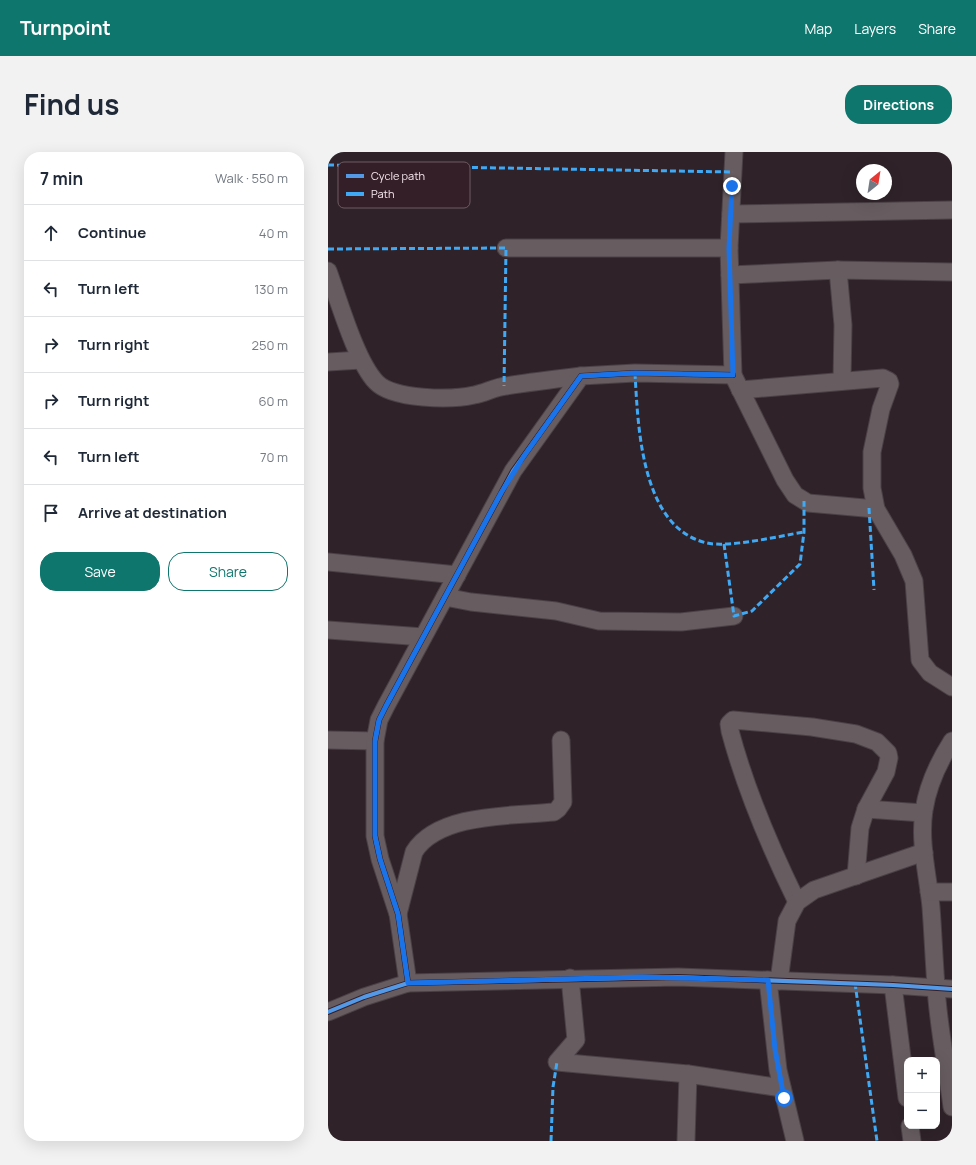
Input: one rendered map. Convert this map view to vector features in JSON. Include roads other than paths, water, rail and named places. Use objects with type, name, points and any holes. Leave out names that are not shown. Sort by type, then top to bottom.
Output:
[{"type":"street","points":[[734,152],[729,248],[737,382],[781,474],[795,496],[808,503],[876,509]]},
{"type":"street","points":[[731,214],[952,210]]},
{"type":"street","points":[[506,248],[729,248]]},
{"type":"street","points":[[730,275],[838,270],[952,272]]},
{"type":"street","points":[[838,270],[843,325],[842,381]]},
{"type":"street","points":[[328,271],[361,360],[370,374],[384,388],[403,394],[452,398],[474,395],[504,386],[581,376],[635,373],[737,382],[842,381],[883,378],[889,381],[890,384],[881,409],[872,452],[872,488],[876,509],[903,555],[914,581],[920,660],[930,673],[952,687]]},
{"type":"street","points":[[328,362],[361,360]]},
{"type":"street","points":[[408,983],[398,914],[380,859],[375,836],[375,741],[379,720],[513,472],[581,376]]},
{"type":"street","points":[[328,562],[457,575]]},
{"type":"street","points":[[445,597],[471,602],[556,612],[599,621],[681,622],[734,616]]},
{"type":"street","points":[[328,630],[423,637]]},
{"type":"street","points":[[797,902],[752,801],[738,762],[730,731],[730,722],[733,720],[812,727],[856,734],[877,742],[888,752],[888,765],[866,809],[860,828],[856,876]]},
{"type":"street","points":[[328,740],[375,741]]},
{"type":"street","points":[[398,914],[414,852],[420,843],[428,836],[466,820],[554,812],[558,810],[563,802],[561,740]]},
{"type":"street","points":[[952,741],[935,769],[929,786],[923,813],[924,852],[934,944],[944,988],[952,1107]]},
{"type":"street","points":[[866,809],[923,813]]},
{"type":"street","points":[[795,1141],[782,1088],[774,1042],[773,980],[787,921],[797,902],[814,890],[924,852]]},
{"type":"street","points":[[929,892],[952,892]]},
{"type":"street","points":[[328,1012],[364,997],[408,983],[570,978],[678,977],[893,984],[944,988]]},
{"type":"street","points":[[570,978],[576,1040],[557,1062],[688,1074],[782,1088]]},
{"type":"street","points":[[893,984],[906,1093]]},
{"type":"street","points":[[686,1141],[688,1074]]},
{"type":"street","points":[[910,1129],[912,1141]]}]
